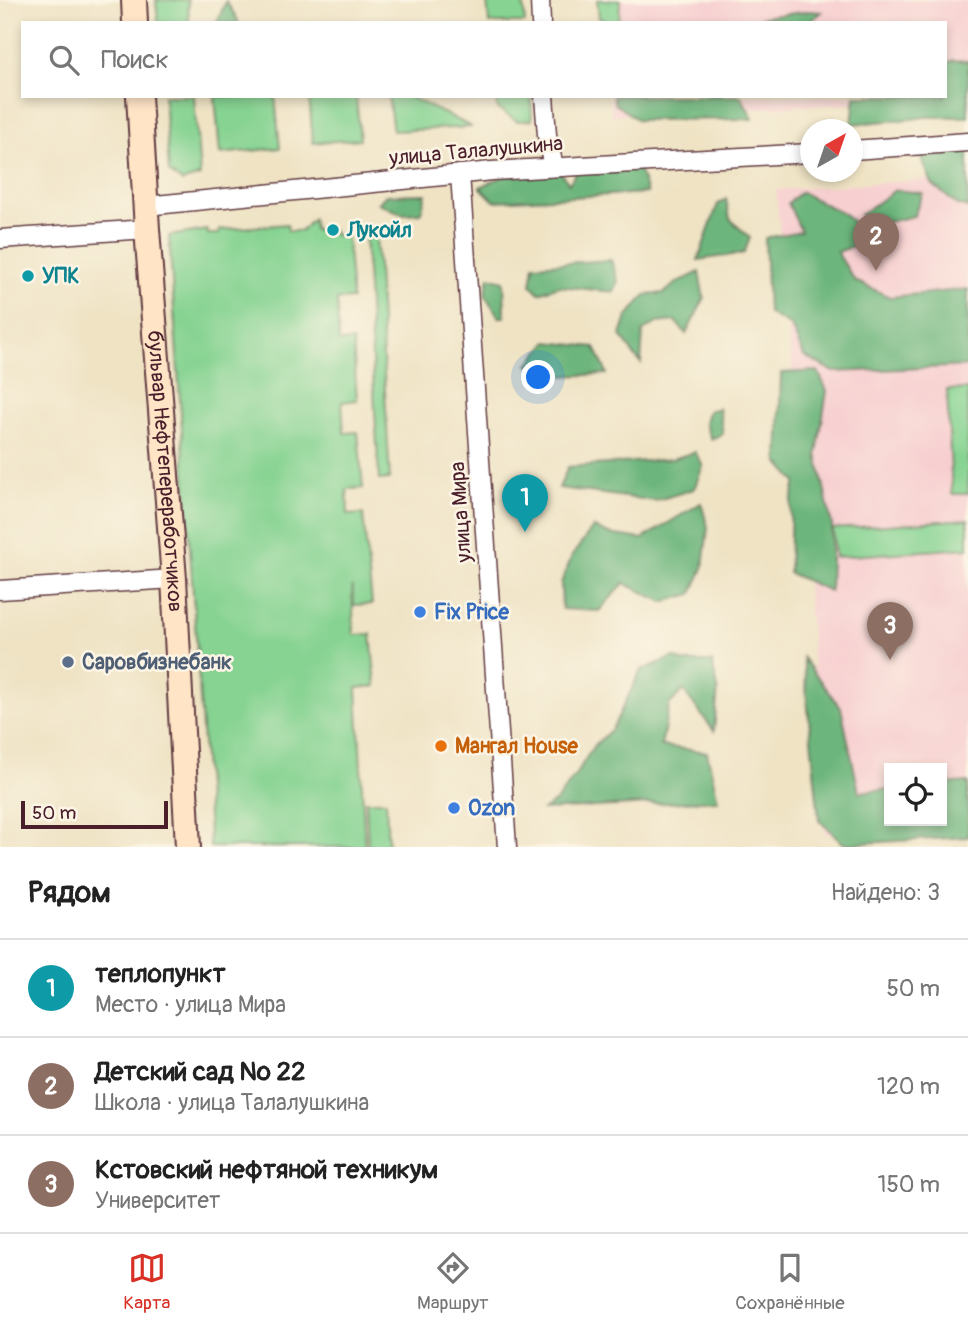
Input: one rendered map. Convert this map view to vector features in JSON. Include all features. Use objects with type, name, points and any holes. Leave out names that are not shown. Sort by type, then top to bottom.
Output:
[{"type":"street","points":[[134,0],[135,21]]},
{"type":"street","points":[[540,0],[541,21]]},
{"type":"street","name":"бульвар Нефтепереработчиков","points":[[139,98],[174,579],[188,847]]},
{"type":"street","points":[[544,98],[547,135],[554,167]]},
{"type":"street","points":[[863,149],[968,142]]},
{"type":"street","name":"улица Талалушкина","points":[[0,239],[460,174],[800,154]]},
{"type":"street","name":"улица Мира","points":[[460,174],[507,847]]},
{"type":"street","points":[[0,590],[174,579]]},
{"type":"shaded area","points":[[606,0],[968,0],[968,96],[947,97],[947,21],[607,21]]},
{"type":"shaded area","points":[[611,98],[937,98],[845,104],[612,115]]},
{"type":"shaded area","points":[[968,177],[968,824],[947,825],[947,763],[884,763],[884,826],[939,826],[825,834],[792,367],[776,190]]},
{"type":"green space","points":[[156,0],[188,0],[189,21],[158,21]]},
{"type":"green space","points":[[487,0],[523,0],[525,21],[489,21]]},
{"type":"green space","points":[[597,0],[620,0],[619,21],[599,18]]},
{"type":"green space","points":[[226,1],[238,21],[218,20]]},
{"type":"green space","points":[[822,12],[811,21],[754,21],[763,17]]},
{"type":"green space","points":[[968,61],[968,117],[925,117],[863,123],[863,119],[853,119],[855,98],[947,98],[947,62]]},
{"type":"green space","points":[[164,98],[194,98],[200,176],[182,182],[169,172]]},
{"type":"green space","points":[[215,98],[275,98],[280,148],[220,154]]},
{"type":"green space","points":[[309,98],[356,98],[360,139],[313,143]]},
{"type":"green space","points":[[388,98],[412,98],[472,127],[393,131]]},
{"type":"green space","points":[[496,98],[531,98],[532,120],[517,121],[497,108]]},
{"type":"green space","points":[[614,98],[742,98],[753,119],[638,120],[615,104]]},
{"type":"green space","points":[[968,151],[968,208],[957,205],[932,184],[920,154]]},
{"type":"green space","points":[[579,167],[639,169],[647,193],[494,201],[480,187],[502,177],[559,170],[569,184]]},
{"type":"green space","points":[[895,190],[923,193],[914,216],[876,225],[860,215]]},
{"type":"green space","points":[[801,192],[846,215],[870,241],[837,252],[855,281],[890,297],[968,289],[968,366],[834,372],[804,356],[791,326],[768,313],[765,238],[801,231],[788,203]]},
{"type":"green space","points":[[426,194],[421,213],[402,214],[378,203],[386,195]]},
{"type":"green space","points":[[726,199],[730,219],[750,238],[744,253],[698,260],[718,204]]},
{"type":"green space","points":[[313,219],[314,230],[333,230],[334,235],[347,235],[352,299],[337,300],[339,342],[353,341],[357,400],[342,402],[344,433],[358,432],[363,488],[347,489],[348,515],[363,514],[372,604],[354,605],[352,586],[354,635],[371,634],[376,686],[357,688],[365,847],[210,847],[169,236],[207,230],[208,234],[219,234],[219,230],[287,224],[288,231],[301,231]]},
{"type":"green space","points":[[376,235],[390,479],[379,480],[365,236]]},
{"type":"green space","points":[[611,260],[618,281],[614,292],[559,286],[539,293],[531,285],[534,265]]},
{"type":"green space","points":[[699,272],[704,299],[686,334],[675,321],[657,323],[643,331],[641,363],[621,335],[627,317],[645,295],[664,293]]},
{"type":"green space","points":[[489,277],[504,281],[505,317],[499,317],[485,295]]},
{"type":"green space","points":[[547,342],[595,347],[607,374],[559,376],[528,365]]},
{"type":"green space","points":[[818,371],[827,391],[817,454],[832,525],[830,591],[789,573],[791,503],[796,482],[778,462],[781,373]]},
{"type":"green space","points":[[968,389],[968,494],[952,494],[947,390]]},
{"type":"green space","points":[[719,408],[723,434],[711,439],[705,424],[708,411]]},
{"type":"green space","points":[[695,452],[703,466],[694,489],[655,501],[559,488],[568,467],[672,459]]},
{"type":"green space","points":[[701,503],[708,527],[703,568],[692,594],[663,602],[624,583],[599,611],[562,609],[561,583],[572,556],[593,527],[609,534],[642,539]]},
{"type":"green space","points":[[968,519],[968,548],[835,557],[833,529]]},
{"type":"green space","points":[[674,657],[684,662],[712,662],[718,688],[714,731],[683,690],[669,705],[661,746],[707,752],[718,800],[543,810],[556,801],[593,747],[612,729],[641,670]]},
{"type":"green space","points":[[803,658],[841,708],[859,792],[884,790],[884,826],[947,826],[947,784],[968,782],[968,837],[844,844],[819,820]]},
{"type":"green space","points":[[366,801],[386,801],[388,847],[368,847]]},
{"type":"place","name":"Лукойл","points":[[333,230]]},
{"type":"place","name":"Детский сад № 22","points":[[876,271]]},
{"type":"place","name":"УПК","points":[[28,276]]},
{"type":"place","name":"теплопункт","points":[[525,532]]},
{"type":"place","name":"Fix Price","points":[[420,612]]},
{"type":"place","name":"Кстовский нефтяной техникум","points":[[890,660]]},
{"type":"place","name":"Саровбизнебанк","points":[[68,662]]},
{"type":"place","name":"Мангал House","points":[[441,746]]},
{"type":"place","name":"Ozon","points":[[454,808]]}]
